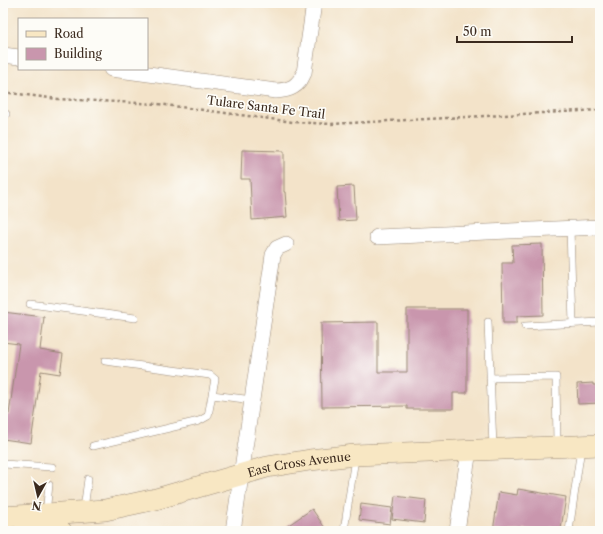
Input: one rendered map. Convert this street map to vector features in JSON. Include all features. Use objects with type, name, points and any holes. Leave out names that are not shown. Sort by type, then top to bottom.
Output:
[{"type":"street","points":[[118,70],[276,91],[293,88],[300,82],[304,73],[314,3]]},
{"type":"street","points":[[3,55],[18,57]]},
{"type":"street","points":[[377,237],[600,227]]},
{"type":"street","points":[[233,531],[243,473],[273,255],[277,248],[286,244]]},
{"type":"street","name":"East Cross Avenue","points":[[3,517],[105,510],[156,499],[243,473],[288,463],[355,455],[591,445]]},
{"type":"street","points":[[457,531],[468,450]]},
{"type":"street","points":[[3,517],[61,531]]},
{"type":"lane","points":[[570,229],[573,324]]},
{"type":"lane","points":[[30,304],[135,318]]},
{"type":"lane","points":[[488,322],[493,450]]},
{"type":"lane","points":[[525,326],[600,322]]},
{"type":"lane","points":[[93,446],[199,421],[208,416],[215,379],[210,374],[105,361]]},
{"type":"lane","points":[[490,378],[556,377],[557,446]]},
{"type":"lane","points":[[212,396],[253,400]]},
{"type":"lane","points":[[569,531],[591,445]]},
{"type":"lane","points":[[344,531],[355,455]]},
{"type":"lane","points":[[3,464],[52,467]]},
{"type":"lane","points":[[84,512],[88,479]]},
{"type":"lane","points":[[45,515],[49,485]]},
{"type":"path","name":"Tulare Santa Fe Trail","points":[[3,92],[58,99],[158,104],[293,122],[331,124],[600,110]]},
{"type":"building","points":[[242,150],[284,151],[284,192],[287,217],[252,220],[250,179],[241,179]]},
{"type":"building","points":[[354,186],[356,220],[339,221],[337,187]]},
{"type":"building","points":[[542,244],[543,315],[517,316],[517,323],[503,323],[502,263],[513,263],[512,245]]},
{"type":"building","points":[[407,309],[467,309],[467,393],[453,393],[453,409],[407,409],[407,406],[322,407],[321,323],[378,322],[378,372],[407,372]]},
{"type":"building","points":[[3,312],[44,317],[40,350],[63,354],[60,374],[41,371],[31,443],[3,439],[3,413],[9,414],[19,344],[3,342]]},
{"type":"building","points":[[593,383],[593,385],[600,385],[600,403],[578,404],[577,384]]},
{"type":"building","points":[[518,489],[566,497],[561,529],[551,527],[551,531],[523,529],[523,531],[493,531],[499,492],[517,495]]},
{"type":"building","points":[[395,496],[426,500],[424,523],[392,519]]},
{"type":"building","points":[[361,504],[392,508],[390,524],[359,520]]},
{"type":"building","points":[[312,509],[327,531],[280,531]]}]
